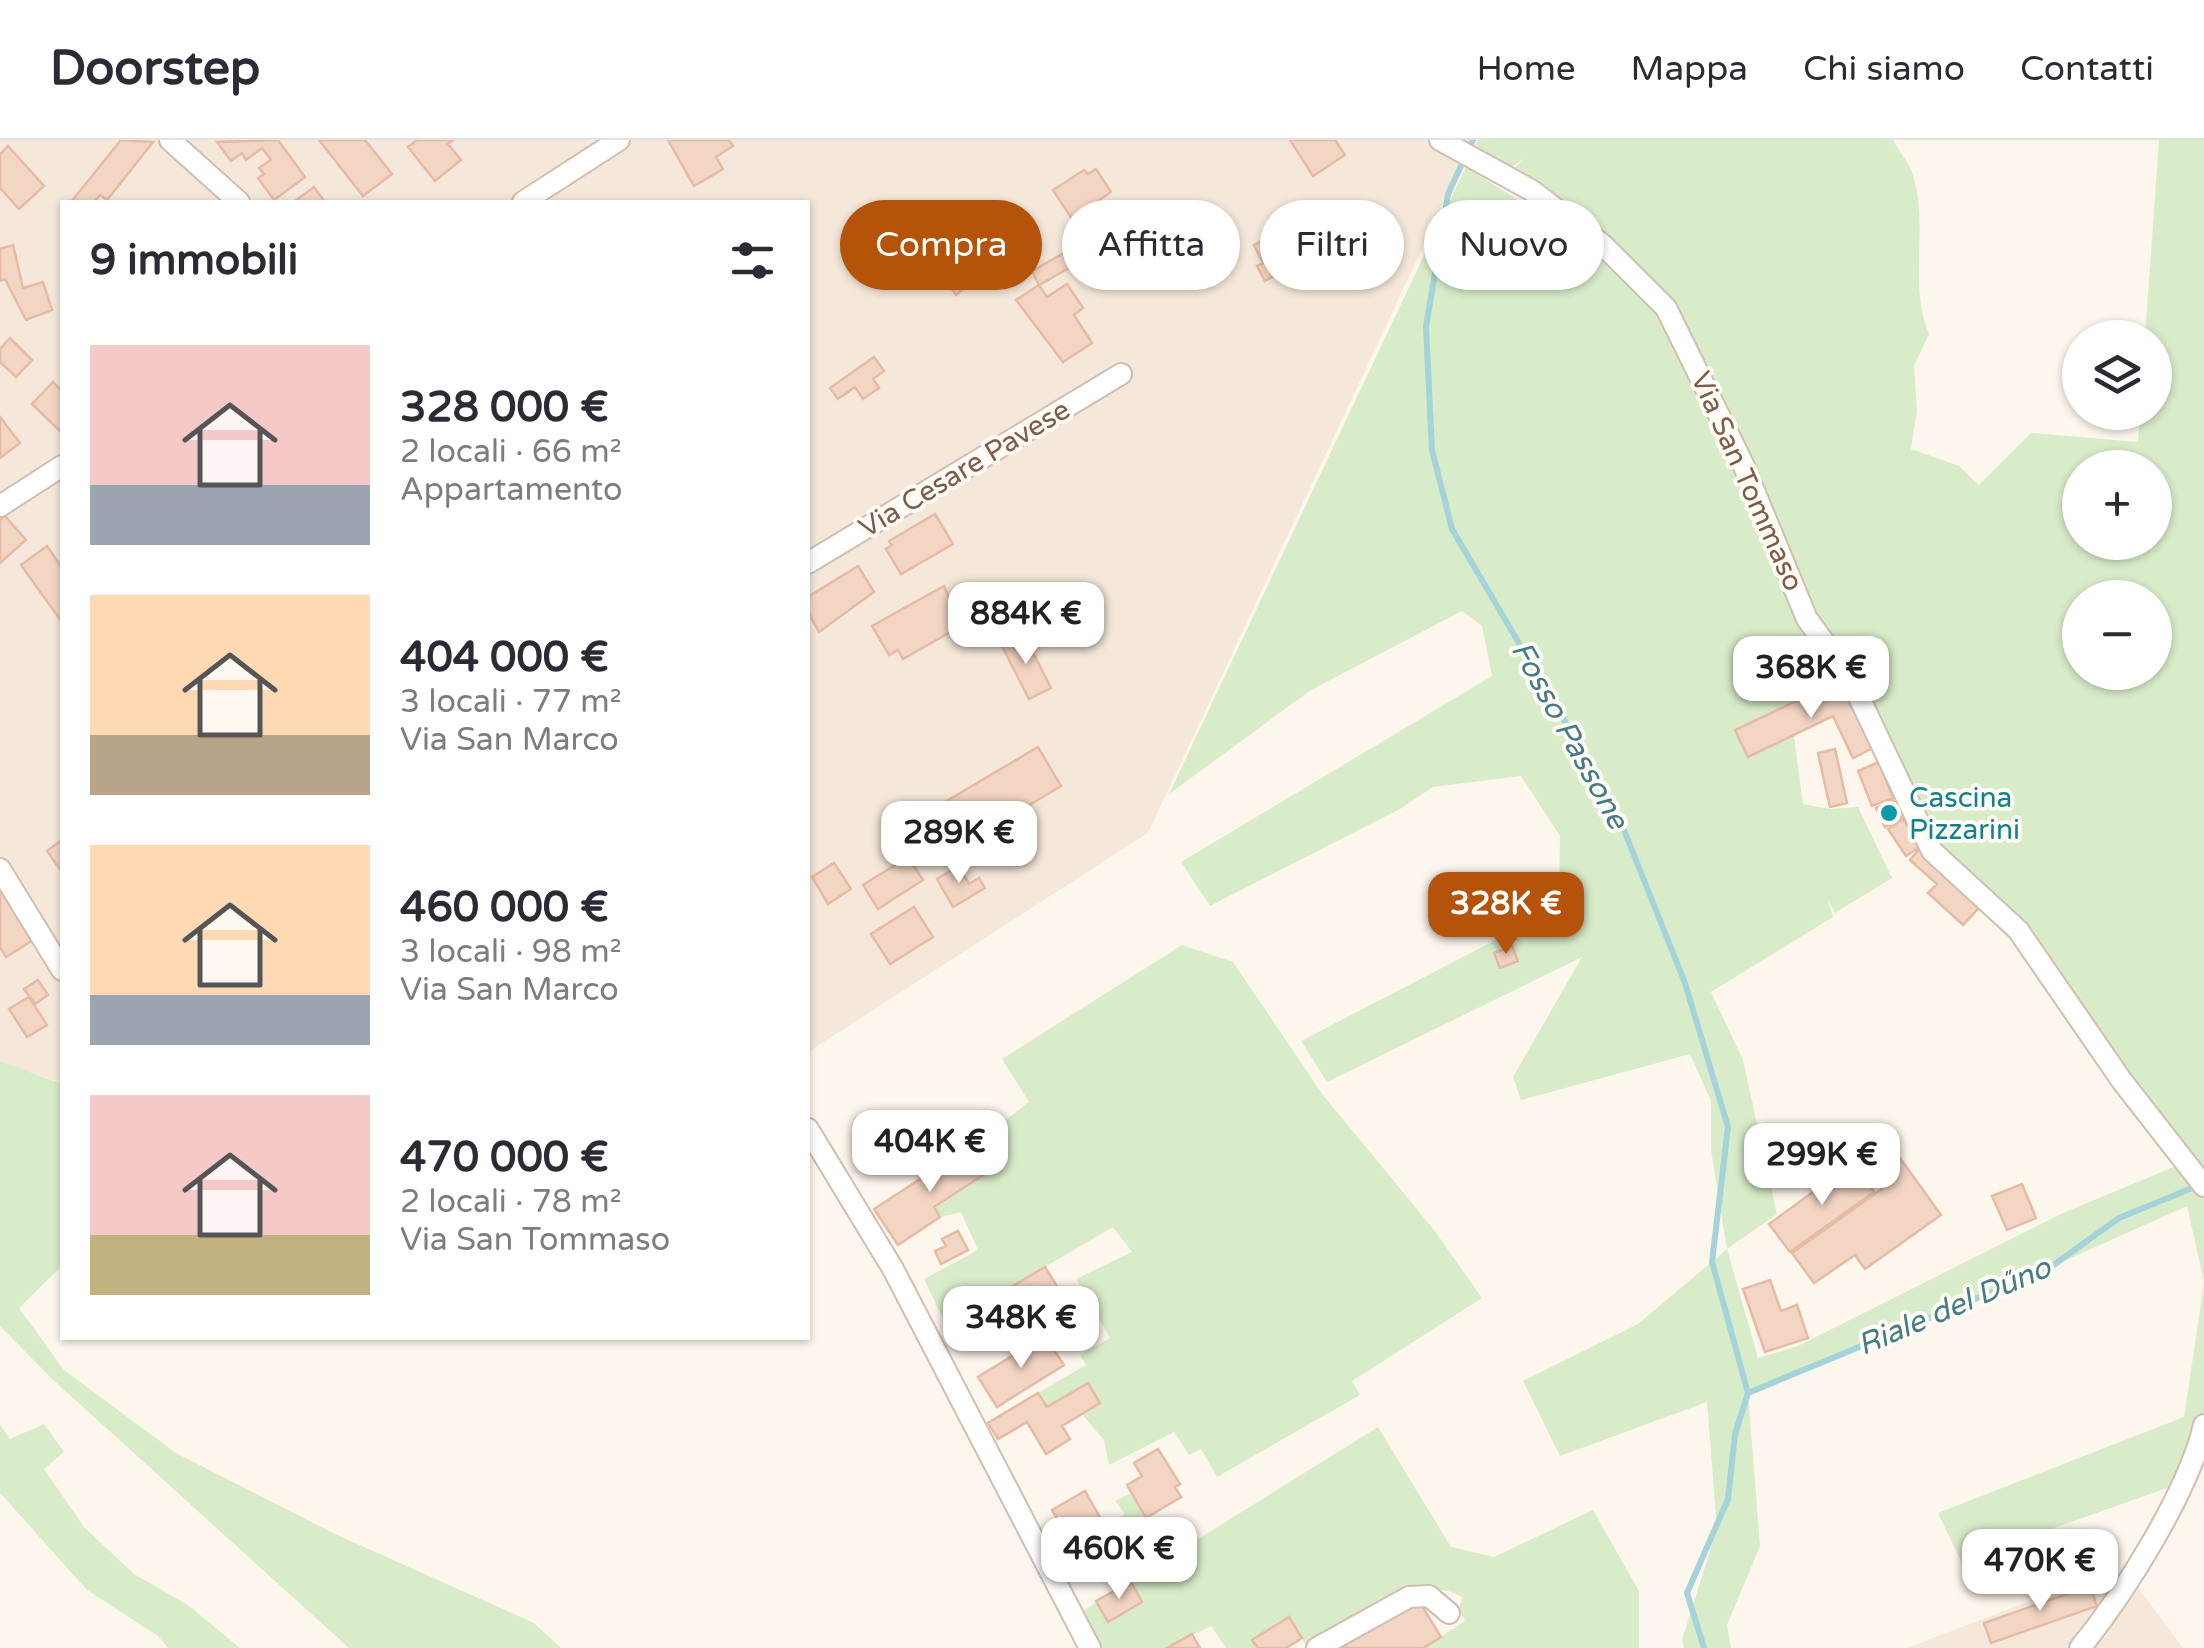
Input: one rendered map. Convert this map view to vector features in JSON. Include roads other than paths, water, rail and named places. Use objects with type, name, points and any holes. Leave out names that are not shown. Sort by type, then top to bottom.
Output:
[{"type":"street","points":[[525,200],[619,140]]},
{"type":"street","name":"Via San Tommaso","points":[[1440,140],[1531,190],[1603,246],[1666,308],[1743,464],[1807,618],[1849,676],[1932,851],[2018,930],[2067,1005],[2201,1182]]},
{"type":"street","points":[[173,141],[237,200]]},
{"type":"street","name":"Via Cesare Pavese","points":[[810,562],[1121,374]]},
{"type":"street","points":[[0,506],[60,467]]},
{"type":"street","points":[[0,869],[60,967]]},
{"type":"street","points":[[810,1132],[893,1269],[1090,1648]]},
{"type":"street","points":[[2080,1648],[2131,1574],[2182,1486],[2204,1425]]},
{"type":"street","points":[[1317,1648],[1409,1597],[1429,1596],[1449,1613]]},
{"type":"waterway","name":"Fosso Passone","points":[[1473,140],[1448,194],[1426,327],[1432,450],[1452,529],[1614,805],[1685,983],[1728,1127],[1712,1262],[1748,1393],[1735,1434],[1728,1499],[1687,1593],[1704,1648]]},
{"type":"waterway","name":"Riale del Dűno","points":[[1748,1393],[2048,1269],[2119,1218],[2197,1186]]},
{"type":"place","name":"Cascina Pizzarini","points":[[1889,813]]}]
